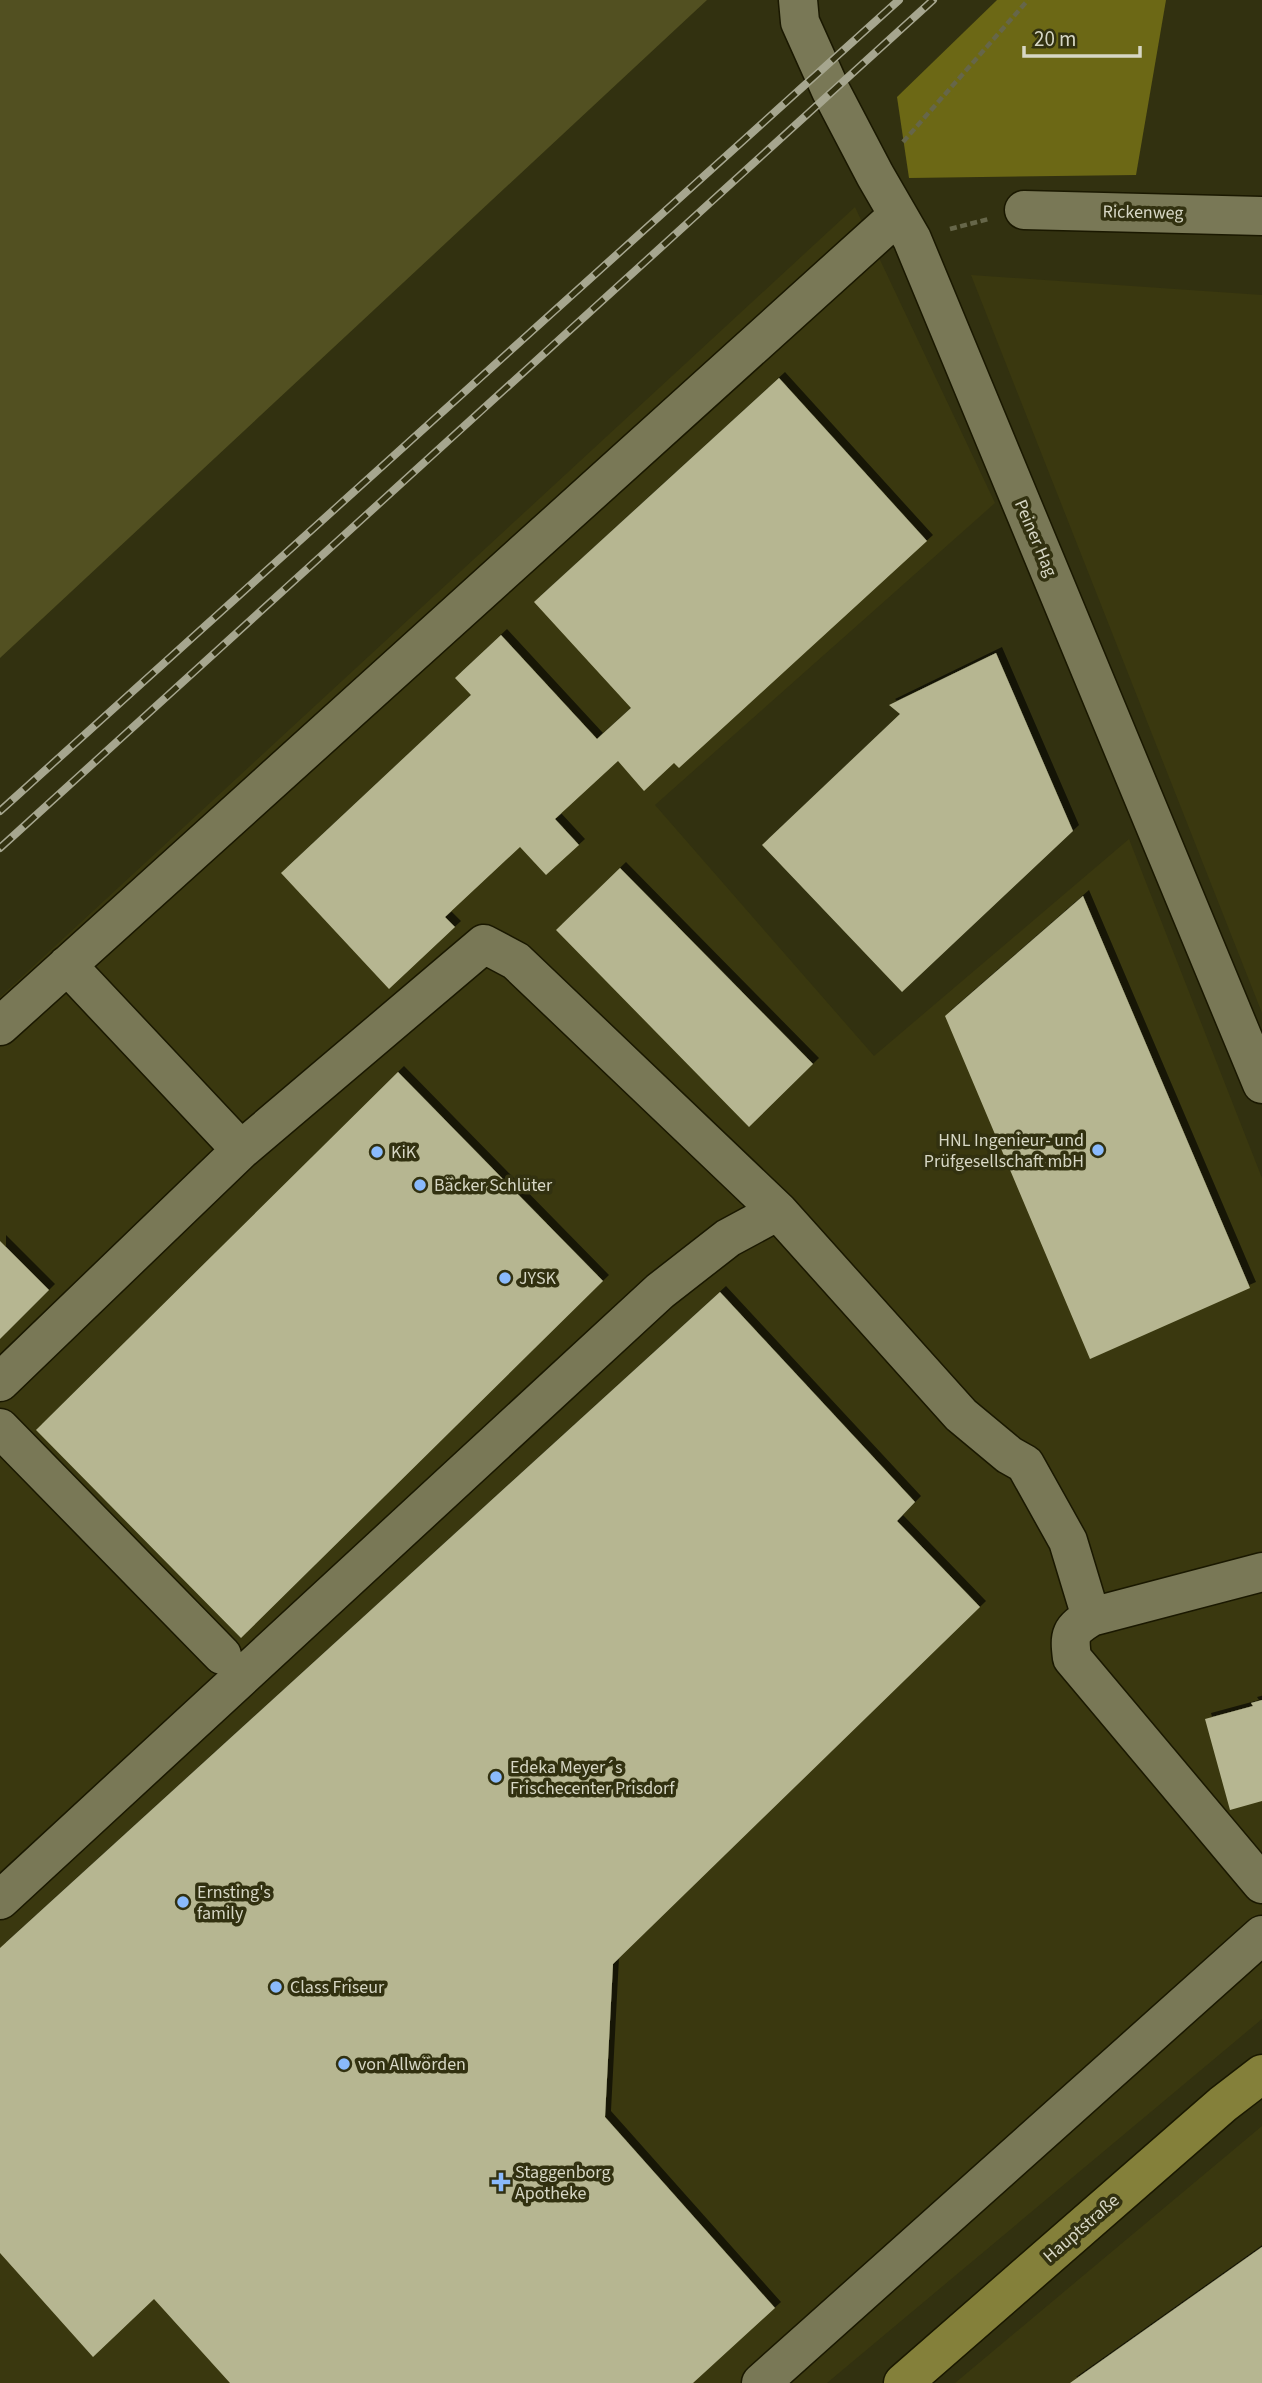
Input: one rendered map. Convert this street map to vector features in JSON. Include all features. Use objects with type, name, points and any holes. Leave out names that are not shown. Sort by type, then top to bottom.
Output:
[{"type":"main road","name":"Hauptstraße","points":[[902,2383],[1223,2104],[1262,2074]]},
{"type":"street","name":"Peiner Hag","points":[[798,0],[800,22],[831,91],[905,227],[1262,1084]]},
{"type":"street","name":"Rickenweg","points":[[1024,210],[1262,216]]},
{"type":"street","points":[[0,1026],[905,227]]},
{"type":"street","points":[[0,1382],[241,1150],[484,944],[516,961],[778,1211],[961,1415],[1009,1455],[1025,1464],[1068,1541],[1091,1617]]},
{"type":"street","points":[[67,965],[241,1150]]},
{"type":"street","points":[[0,1900],[660,1291],[728,1238],[778,1211]]},
{"type":"street","points":[[0,1428],[222,1655]]},
{"type":"street","points":[[1262,1572],[1091,1617],[1076,1626],[1069,1638],[1072,1658],[1262,1884]]},
{"type":"street","points":[[761,2383],[1262,1935]]},
{"type":"path","points":[[875,175],[1028,0]]},
{"type":"path","points":[[905,227],[1024,210]]},
{"type":"shaded area","points":[[0,0],[707,0],[0,658]]},
{"type":"shaded area","points":[[997,0],[1166,0],[1136,175],[909,178],[897,97]]},
{"type":"shaded area","points":[[855,207],[995,503],[655,805],[874,1056],[1129,839],[1262,1178],[1262,2019],[827,2383],[0,2383],[0,997]]},
{"type":"shaded area","points":[[971,275],[1262,295],[1262,1013]]},
{"type":"shaded area","points":[[1262,2126],[1262,2383],[955,2383]]},
{"type":"building","points":[[779,378],[927,541],[679,768],[674,763],[644,791],[618,761],[555,819],[579,845],[546,875],[520,847],[445,917],[455,927],[389,989],[281,873],[471,695],[455,678],[501,635],[597,739],[631,708],[534,602]]},
{"type":"building","points":[[996,653],[1073,831],[902,992],[762,845],[900,714],[889,705]]},
{"type":"building","points":[[620,868],[813,1064],[749,1127],[556,930]]},
{"type":"building","points":[[1083,896],[1250,1288],[1090,1359],[945,1016]]},
{"type":"building","points":[[398,1072],[603,1281],[241,1638],[36,1430]]},
{"type":"building","points":[[0,1241],[49,1290],[0,1339]]},
{"type":"building","name":"Edeka Meyer´s Frischecenter Prisdorf","points":[[720,1292],[915,1502],[897,1521],[980,1607],[613,1964],[605,2117],[775,2308],[693,2383],[230,2383],[154,2299],[93,2357],[0,2253],[0,1948]]},
{"type":"building","points":[[1262,1700],[1262,1801],[1230,1810],[1205,1719],[1253,1706],[1251,1703]]},
{"type":"building","points":[[1262,2247],[1262,2383],[1070,2383]]},
{"type":"railway","points":[[0,811],[899,0]]},
{"type":"railway","points":[[0,848],[933,0]]},
{"type":"place","name":"HNL Ingenieur- und Prüfgesellschaft mbH","points":[[1098,1150]]},
{"type":"place","name":"KiK","points":[[377,1152]]},
{"type":"place","name":"Bäcker Schlüter","points":[[420,1185]]},
{"type":"place","name":"JYSK","points":[[505,1278]]},
{"type":"place","name":"Edeka Meyer´s Frischecenter Prisdorf","points":[[496,1777]]},
{"type":"place","name":"Ernsting's family","points":[[183,1902]]},
{"type":"place","name":"Class Friseur","points":[[276,1987]]},
{"type":"place","name":"von Allwörden","points":[[344,2064]]},
{"type":"place","name":"Staggenborg Apotheke","points":[[501,2182]]}]
